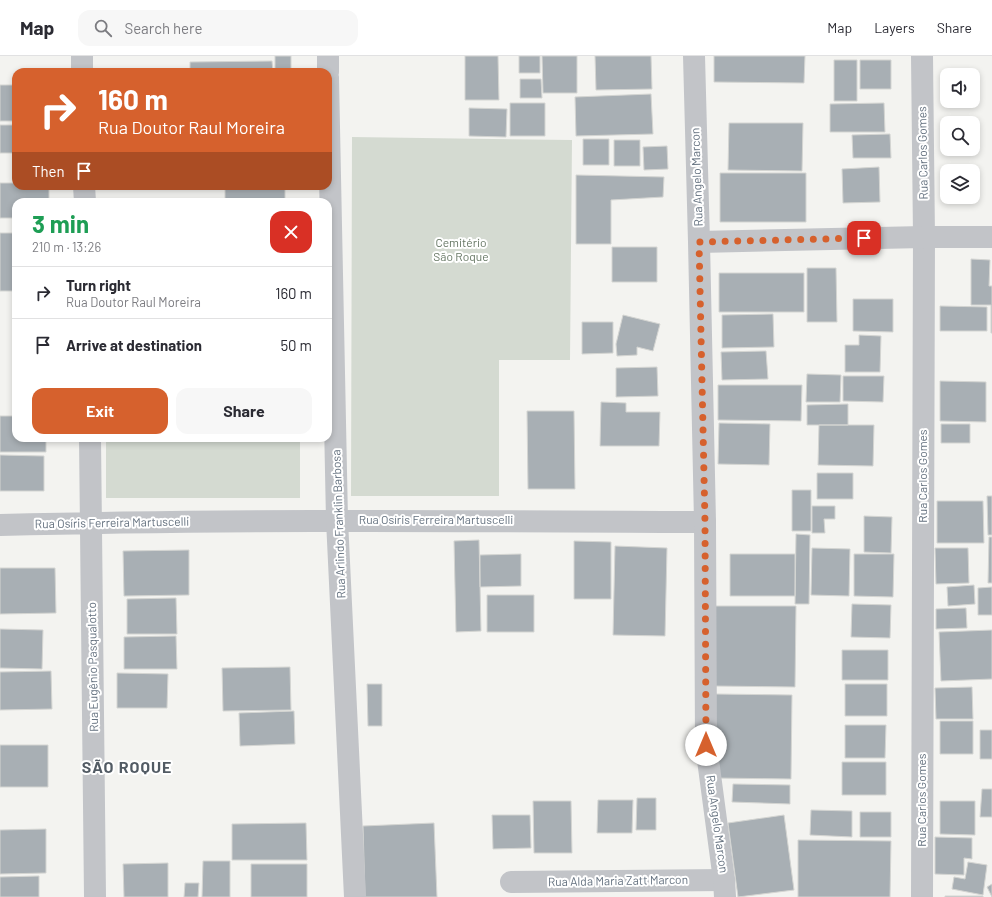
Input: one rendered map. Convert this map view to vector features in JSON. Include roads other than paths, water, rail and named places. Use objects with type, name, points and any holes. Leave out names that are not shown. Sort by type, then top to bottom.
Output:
[{"type":"street","points":[[82,56],[82,68]]},
{"type":"street","points":[[328,56],[328,68]]},
{"type":"street","name":"Rua Angelo Marcon","points":[[694,56],[705,522],[706,745],[725,888]]},
{"type":"street","name":"Rua Carlos Gomes","points":[[922,56],[924,237],[922,897]]},
{"type":"street","points":[[699,242],[992,237]]},
{"type":"street","name":"Rua Arlindo Franklin Barbosa","points":[[332,274],[337,520],[356,897]]},
{"type":"street","name":"Rua Eugênio Pasqualotto","points":[[90,442],[95,897]]},
{"type":"street","name":"Rua Osíris Ferreira Martuscelli","points":[[0,525],[337,520],[705,522]]},
{"type":"street","name":"Rua Alda Maria Zatt Marcon","points":[[511,882],[725,888]]},
{"type":"district","name":"SÃO ROQUE","points":[[127,767]]},
{"type":"park label","name":"Cemitério São Roque","points":[[461,250]]}]
